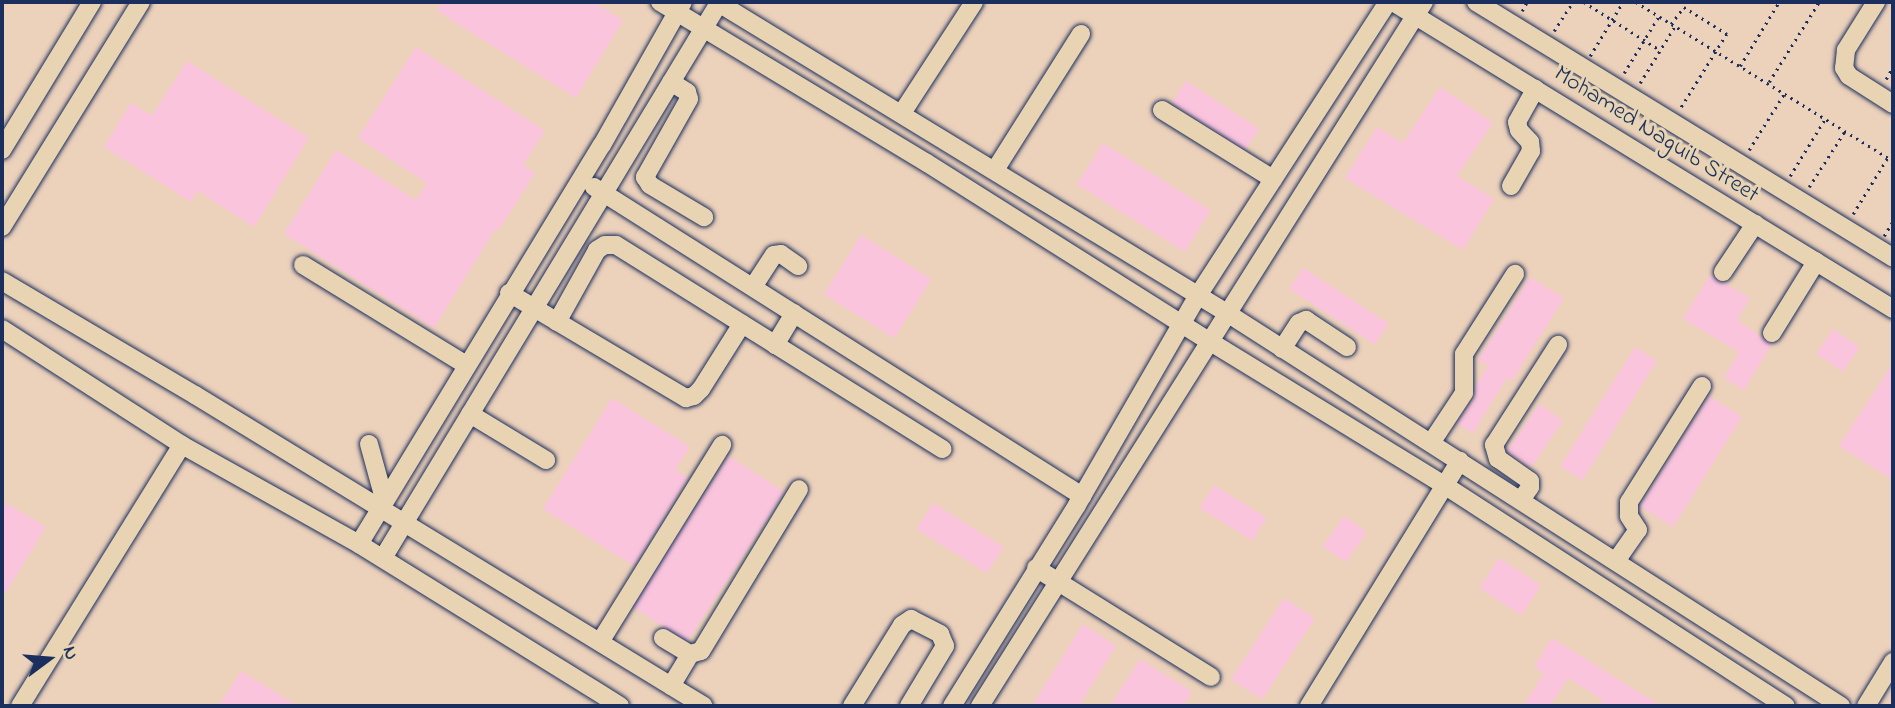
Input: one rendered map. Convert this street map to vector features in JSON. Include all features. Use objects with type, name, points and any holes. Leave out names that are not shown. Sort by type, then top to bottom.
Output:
[{"type":"street","points":[[2,150],[92,2]]},
{"type":"street","points":[[2,227],[141,2]]},
{"type":"street","points":[[660,2],[680,7],[703,28],[990,202],[1209,341],[1444,485],[1786,706]]},
{"type":"street","points":[[383,558],[718,2],[1227,313],[1842,706]]},
{"type":"street","points":[[902,113],[974,2]]},
{"type":"street","points":[[952,706],[1082,496],[1197,297],[1391,2]]},
{"type":"street","name":"Mohamed Naguib Street","points":[[1391,2],[1420,9],[1535,89],[1893,309]]},
{"type":"street","name":"Mohamed Naguib Street","points":[[1476,2],[1893,258]]},
{"type":"street","points":[[1876,2],[1846,50],[1844,68],[1849,76],[1893,104]]},
{"type":"street","points":[[359,544],[581,178],[680,7]]},
{"type":"street","points":[[980,706],[1420,9]]},
{"type":"street","points":[[990,202],[1001,173],[1081,34]]},
{"type":"street","points":[[671,82],[687,92],[689,99],[645,177],[650,185],[704,217]]},
{"type":"street","points":[[1511,186],[1531,151],[1530,142],[1519,130],[1517,122],[1535,89]]},
{"type":"street","points":[[1161,110],[1273,179]]},
{"type":"street","points":[[581,178],[1082,496]]},
{"type":"street","points":[[1723,272],[1755,224]]},
{"type":"street","points":[[557,322],[597,250],[611,245],[942,449]]},
{"type":"street","points":[[537,248],[561,263]]},
{"type":"street","points":[[753,287],[774,255],[781,254],[799,266]]},
{"type":"street","points":[[1772,333],[1816,262]]},
{"type":"street","points":[[303,265],[461,372],[482,394]]},
{"type":"street","points":[[1431,443],[1464,393],[1461,365],[1466,349],[1515,274]]},
{"type":"street","points":[[2,281],[382,503],[404,523],[704,706]]},
{"type":"street","points":[[509,293],[686,398],[694,396],[701,389],[742,324]]},
{"type":"street","points":[[775,345],[794,313]]},
{"type":"street","points":[[1282,349],[1299,323],[1306,320],[1347,346]]},
{"type":"street","points":[[2,329],[182,445],[383,558],[620,706]]},
{"type":"street","points":[[1521,500],[1530,487],[1530,481],[1498,459],[1494,445],[1558,345]]},
{"type":"street","points":[[1616,561],[1638,530],[1629,516],[1629,502],[1702,386]]},
{"type":"street","points":[[470,414],[546,460]]},
{"type":"street","points":[[369,444],[382,503]]},
{"type":"street","points":[[20,706],[182,445]]},
{"type":"street","points":[[600,642],[722,445]]},
{"type":"street","points":[[1309,706],[1461,461]]},
{"type":"street","points":[[671,686],[690,654],[701,651],[799,489]]},
{"type":"street","points":[[1035,568],[1211,677]]},
{"type":"street","points":[[852,706],[902,625],[911,619],[940,634],[945,646],[909,706]]},
{"type":"street","points":[[663,638],[690,654]]},
{"type":"street","points":[[1866,706],[1893,662]]},
{"type":"path","points":[[1546,45],[1573,2]]},
{"type":"path","points":[[1584,2],[1660,50]]},
{"type":"path","points":[[1583,68],[1623,2]]},
{"type":"path","points":[[1636,2],[1893,161]]},
{"type":"path","points":[[1740,66],[1779,2]]},
{"type":"path","points":[[1768,84],[1819,2]]},
{"type":"path","points":[[1623,92],[1660,50],[1684,7],[1727,34],[1672,122]]},
{"type":"path","points":[[1623,92],[1644,40],[1659,16]]},
{"type":"path","points":[[1741,164],[1784,93]]},
{"type":"path","points":[[1782,190],[1825,118]]},
{"type":"path","points":[[1800,201],[1844,131]]},
{"type":"path","points":[[1844,228],[1888,157]]},
{"type":"building","points":[[442,2],[593,2],[623,20],[576,98],[437,11]]},
{"type":"building","points":[[416,47],[545,131],[523,165],[535,173],[499,230],[496,228],[434,328],[284,234],[336,150],[416,200],[427,183],[358,138]]},
{"type":"building","points":[[187,61],[309,138],[254,227],[198,191],[191,202],[104,147],[131,103],[152,116]]},
{"type":"building","points":[[1186,81],[1259,128],[1245,150],[1172,103]]},
{"type":"building","points":[[1440,87],[1493,123],[1457,176],[1494,199],[1463,250],[1345,178],[1377,127],[1403,143]]},
{"type":"building","points":[[1103,143],[1211,210],[1185,252],[1077,185]]},
{"type":"building","points":[[861,235],[931,279],[894,338],[824,294]]},
{"type":"building","points":[[1303,268],[1389,324],[1375,345],[1289,289]]},
{"type":"building","points":[[1710,275],[1750,298],[1737,320],[1772,344],[1744,390],[1724,378],[1739,352],[1683,319]]},
{"type":"building","points":[[1530,277],[1564,298],[1512,381],[1507,378],[1473,433],[1457,424],[1474,399],[1475,387],[1488,366],[1478,360]]},
{"type":"building","points":[[1833,329],[1860,347],[1843,372],[1816,354]]},
{"type":"building","points":[[1635,347],[1657,361],[1582,480],[1560,467]]},
{"type":"building","points":[[1893,363],[1893,480],[1839,446]]},
{"type":"building","points":[[1709,396],[1742,417],[1673,527],[1640,506]]},
{"type":"building","points":[[612,398],[690,447],[675,470],[688,478],[634,566],[543,509]]},
{"type":"building","points":[[1539,404],[1563,420],[1531,467],[1507,451]]},
{"type":"building","points":[[729,456],[784,492],[687,642],[632,606]]},
{"type":"building","points":[[1214,485],[1267,518],[1252,541],[1200,508]]},
{"type":"building","points":[[6,503],[46,527],[2,599],[2,510]]},
{"type":"building","points":[[933,503],[1003,547],[987,573],[917,529]]},
{"type":"building","points":[[1344,516],[1367,532],[1346,562],[1323,546]]},
{"type":"building","points":[[1499,558],[1541,585],[1521,615],[1479,588]]},
{"type":"building","points":[[1284,598],[1315,618],[1262,700],[1231,679]]},
{"type":"building","points":[[1083,624],[1116,646],[1079,706],[1032,706]]},
{"type":"building","points":[[1552,638],[1661,706],[1599,706],[1603,700],[1568,678],[1550,706],[1523,706],[1544,673],[1534,667]]},
{"type":"building","points":[[1140,659],[1192,692],[1183,706],[1110,706]]},
{"type":"building","points":[[241,671],[298,706],[219,706]]}]
